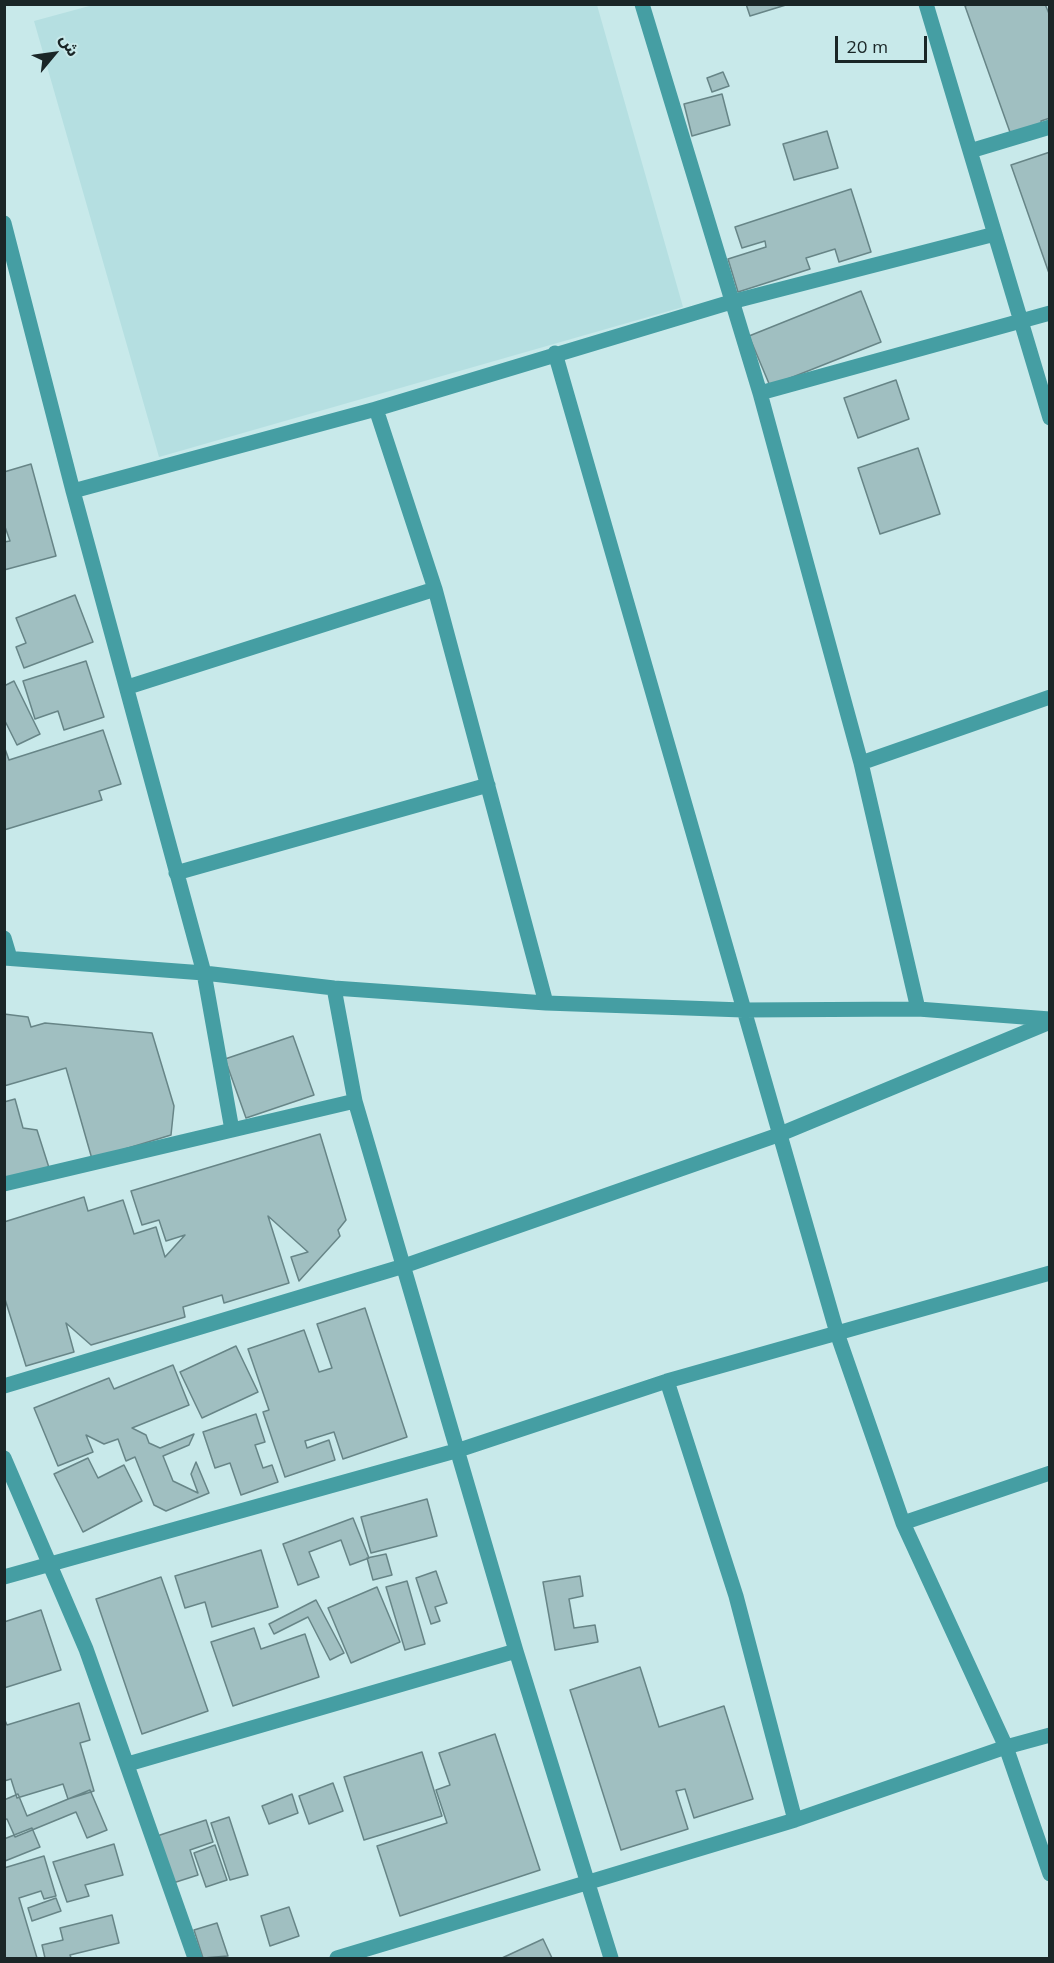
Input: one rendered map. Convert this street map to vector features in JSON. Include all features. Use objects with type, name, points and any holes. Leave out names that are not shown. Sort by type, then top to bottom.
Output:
[{"type":"street","points":[[642,4],[760,393],[861,763],[918,1009]]},
{"type":"street","points":[[926,4],[1050,418]]},
{"type":"street","points":[[970,151],[1050,127]]},
{"type":"street","points":[[4,223],[204,973],[232,1130]]},
{"type":"street","points":[[74,491],[376,409],[555,353],[731,302],[995,234]]},
{"type":"street","points":[[760,393],[1050,313]]},
{"type":"street","points":[[555,353],[778,1135],[837,1333],[903,1523],[1006,1747],[1050,1874]]},
{"type":"street","points":[[376,409],[435,589],[546,1003]]},
{"type":"street","points":[[128,687],[435,589]]},
{"type":"street","points":[[861,763],[1050,697]]},
{"type":"street","points":[[176,873],[488,785]]},
{"type":"street","points":[[4,938],[7,958],[204,973],[334,988],[546,1003],[743,1010],[918,1009],[1050,1021]]},
{"type":"street","points":[[334,988],[356,1101],[516,1651],[611,1959]]},
{"type":"street","points":[[4,1386],[404,1266],[778,1135],[1050,1021]]},
{"type":"street","points":[[4,1184],[356,1101]]},
{"type":"street","points":[[4,1577],[459,1450],[667,1381],[1050,1273]]},
{"type":"street","points":[[667,1381],[736,1596],[795,1820]]},
{"type":"street","points":[[4,1458],[51,1564],[128,1764],[195,1959]]},
{"type":"street","points":[[903,1523],[1050,1473]]},
{"type":"street","points":[[128,1764],[516,1651]]},
{"type":"street","points":[[338,1959],[795,1820],[1006,1747],[1050,1735]]},
{"type":"shaded area","points":[[93,5],[597,5],[683,307],[159,457],[34,21]]},
{"type":"building","points":[[746,4],[789,4],[750,16]]},
{"type":"building","points":[[970,4],[1045,4],[1050,16],[1050,118],[1041,121],[1042,124],[1011,135],[965,6]]},
{"type":"building","points":[[723,72],[729,86],[712,92],[707,78]]},
{"type":"building","points":[[722,94],[730,125],[692,136],[684,104]]},
{"type":"building","points":[[827,131],[838,168],[794,180],[783,144]]},
{"type":"building","points":[[1050,152],[1050,276],[1011,165]]},
{"type":"building","points":[[851,189],[871,252],[839,262],[835,249],[806,258],[810,269],[738,292],[728,259],[766,247],[765,241],[742,248],[735,227]]},
{"type":"building","points":[[861,291],[881,342],[770,386],[749,336]]},
{"type":"building","points":[[896,380],[909,419],[858,438],[844,398]]},
{"type":"building","points":[[918,448],[940,514],[880,534],[858,468]]},
{"type":"building","points":[[31,464],[56,556],[4,570],[4,542],[10,541],[4,524],[4,472]]},
{"type":"building","points":[[75,595],[93,642],[24,668],[16,647],[26,643],[16,618]]},
{"type":"building","points":[[86,661],[104,717],[64,730],[58,711],[35,719],[23,681]]},
{"type":"building","points":[[14,681],[40,734],[17,745],[4,719],[4,686]]},
{"type":"building","points":[[103,730],[121,784],[99,791],[102,800],[4,830],[4,746],[9,760]]},
{"type":"building","points":[[4,1014],[28,1017],[31,1027],[45,1023],[152,1033],[174,1106],[171,1135],[92,1159],[66,1068],[4,1086]]},
{"type":"building","points":[[293,1036],[314,1095],[246,1118],[225,1059]]},
{"type":"building","points":[[15,1099],[23,1128],[37,1130],[51,1174],[4,1178],[4,1102]]},
{"type":"building","points":[[320,1134],[346,1220],[338,1230],[340,1236],[299,1281],[291,1257],[308,1252],[268,1216],[289,1283],[224,1303],[222,1295],[183,1307],[185,1317],[91,1345],[66,1323],[74,1352],[26,1366],[4,1296],[4,1222],[84,1197],[88,1211],[123,1200],[134,1234],[156,1227],[165,1257],[185,1235],[166,1241],[159,1220],[142,1225],[131,1191]]},
{"type":"building","points":[[365,1308],[407,1437],[343,1459],[334,1432],[305,1441],[307,1448],[329,1440],[335,1460],[285,1477],[263,1412],[269,1410],[248,1349],[304,1330],[319,1372],[332,1368],[317,1324]]},
{"type":"building","points":[[236,1346],[258,1392],[202,1418],[180,1372]]},
{"type":"building","points":[[173,1365],[189,1405],[132,1428],[146,1435],[149,1443],[160,1448],[194,1434],[189,1445],[163,1456],[173,1481],[198,1493],[191,1474],[196,1462],[209,1493],[166,1511],[154,1505],[135,1457],[126,1461],[118,1439],[104,1444],[86,1435],[93,1452],[58,1466],[34,1408],[109,1378],[114,1389]]},
{"type":"building","points":[[256,1414],[265,1442],[255,1445],[263,1468],[272,1465],[278,1482],[241,1495],[230,1463],[215,1468],[203,1432]]},
{"type":"building","points":[[88,1458],[98,1478],[124,1465],[142,1501],[83,1532],[54,1474]]},
{"type":"building","points":[[427,1499],[437,1536],[371,1553],[361,1517]]},
{"type":"building","points":[[353,1518],[369,1558],[350,1565],[341,1540],[309,1552],[319,1577],[298,1585],[283,1544]]},
{"type":"building","points":[[261,1550],[278,1607],[212,1627],[205,1602],[185,1608],[175,1576]]},
{"type":"building","points":[[386,1554],[392,1575],[373,1580],[367,1558]]},
{"type":"building","points":[[436,1571],[447,1603],[435,1607],[440,1621],[431,1624],[416,1578]]},
{"type":"building","points":[[580,1576],[583,1596],[569,1599],[574,1628],[595,1625],[598,1642],[555,1650],[543,1582]]},
{"type":"building","points":[[161,1577],[208,1711],[142,1734],[96,1599]]},
{"type":"building","points":[[407,1581],[425,1644],[405,1650],[386,1587]]},
{"type":"building","points":[[377,1587],[400,1642],[351,1663],[328,1608]]},
{"type":"building","points":[[316,1600],[344,1653],[330,1660],[308,1617],[274,1634],[269,1624]]},
{"type":"building","points":[[41,1610],[61,1670],[4,1688],[4,1622]]},
{"type":"building","points":[[254,1628],[261,1649],[305,1634],[319,1677],[233,1706],[211,1642]]},
{"type":"building","points":[[640,1667],[659,1727],[724,1706],[753,1799],[694,1818],[685,1789],[676,1791],[688,1829],[621,1850],[570,1690]]},
{"type":"building","points":[[79,1703],[90,1740],[80,1743],[94,1791],[68,1799],[63,1784],[17,1798],[11,1779],[4,1781],[4,1718],[7,1725]]},
{"type":"building","points":[[495,1734],[540,1870],[400,1916],[377,1846],[447,1823],[436,1790],[450,1785],[439,1753]]},
{"type":"building","points":[[422,1752],[442,1816],[364,1840],[344,1777]]},
{"type":"building","points":[[333,1783],[343,1811],[309,1824],[299,1796]]},
{"type":"building","points":[[90,1790],[107,1830],[87,1838],[76,1812],[15,1837],[7,1819],[4,1820],[4,1800],[18,1794],[27,1816]]},
{"type":"building","points":[[292,1794],[298,1813],[269,1824],[262,1806]]},
{"type":"building","points":[[229,1817],[248,1875],[230,1880],[211,1823]]},
{"type":"building","points":[[206,1820],[213,1842],[190,1850],[198,1875],[173,1883],[157,1836]]},
{"type":"building","points":[[32,1828],[40,1847],[5,1861],[4,1839]]},
{"type":"building","points":[[114,1844],[123,1875],[85,1885],[89,1896],[67,1902],[53,1862]]},
{"type":"building","points":[[215,1845],[227,1880],[206,1887],[194,1853]]},
{"type":"building","points":[[44,1856],[56,1896],[44,1899],[41,1891],[19,1898],[37,1958],[4,1958],[4,1868]]},
{"type":"building","points":[[56,1898],[61,1911],[32,1921],[28,1908]]},
{"type":"building","points":[[289,1907],[299,1936],[270,1946],[261,1916]]},
{"type":"building","points":[[112,1915],[119,1943],[70,1955],[71,1958],[45,1958],[42,1945],[63,1940],[60,1928]]},
{"type":"building","points":[[217,1923],[228,1956],[203,1958],[194,1930]]},
{"type":"building","points":[[543,1939],[552,1958],[502,1958]]}]
